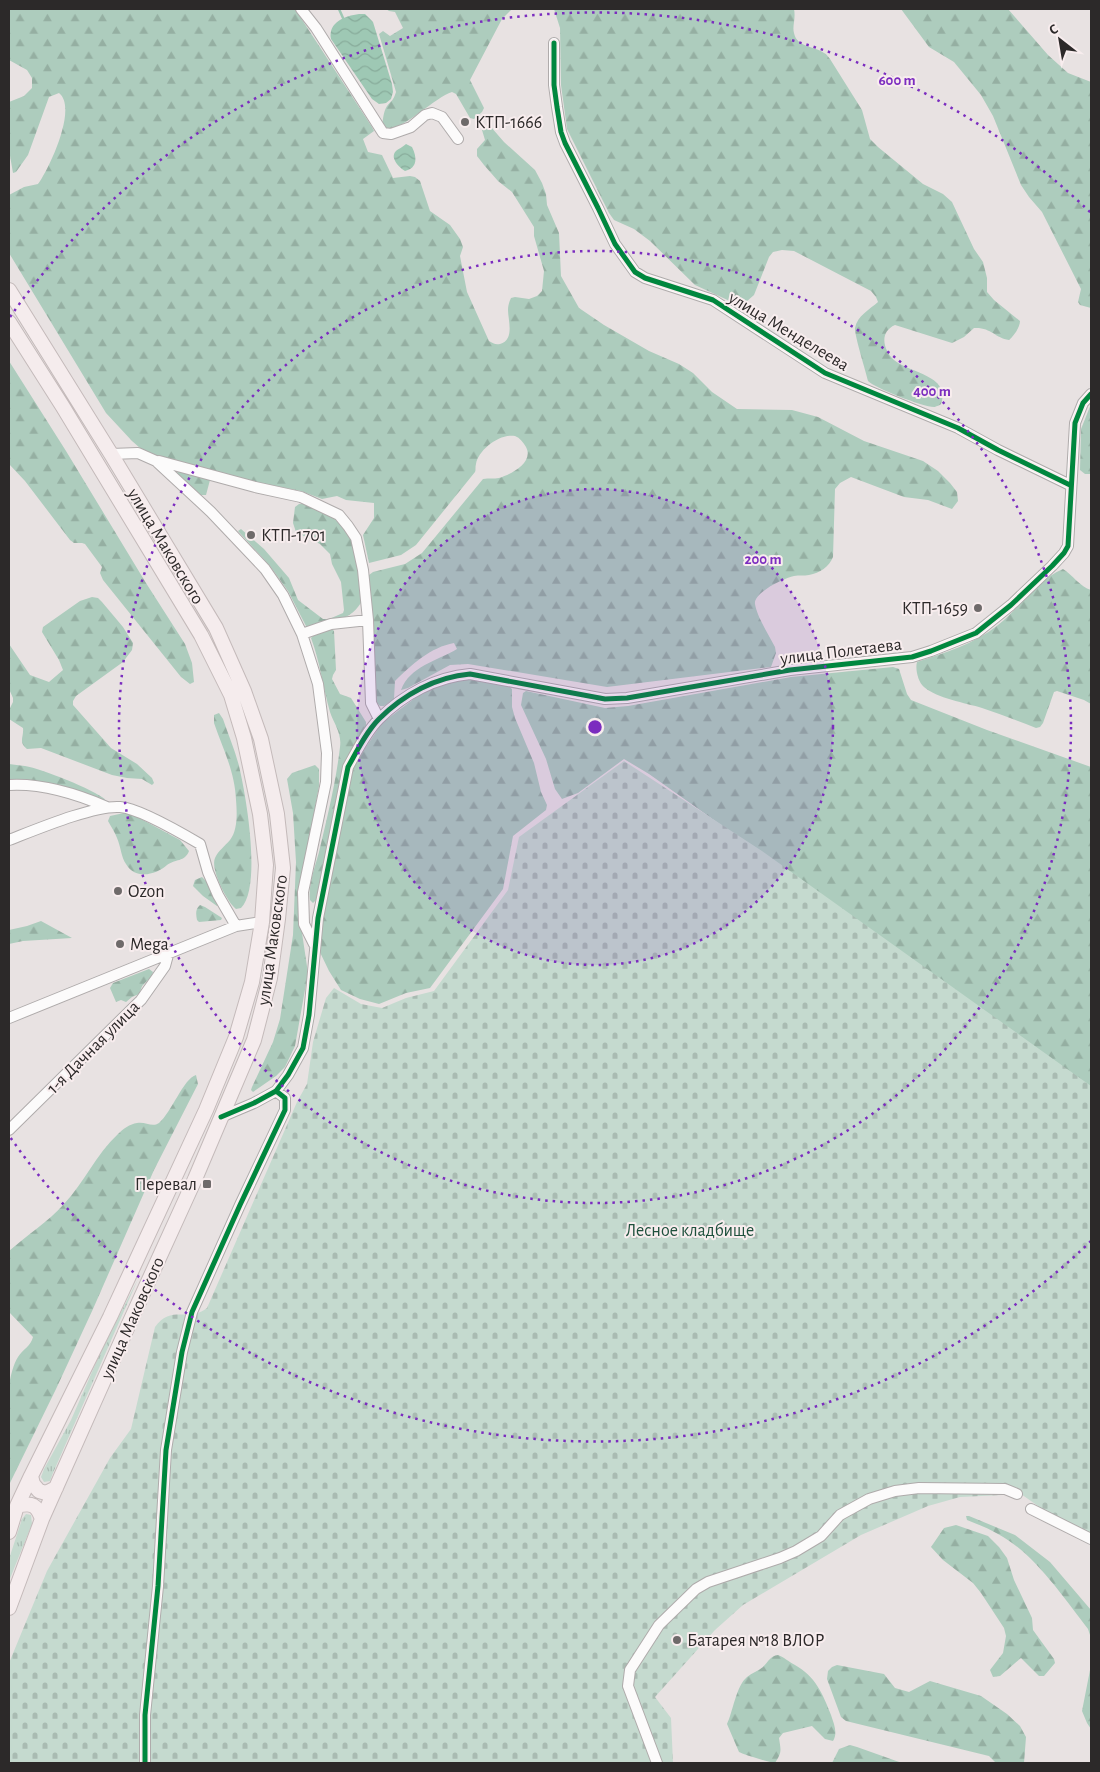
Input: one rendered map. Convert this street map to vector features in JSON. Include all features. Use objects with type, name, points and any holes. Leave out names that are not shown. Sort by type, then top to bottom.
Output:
[{"type":"highway","name":"улица Маковского","points":[[9,290],[216,628],[244,691],[261,739],[277,814],[283,868],[270,978],[254,1040],[195,1179],[42,1519],[9,1608]]},
{"type":"highway","name":"улица Маковского","points":[[9,322],[201,635],[231,695],[244,738],[260,814],[266,865],[262,922],[252,982],[236,1037],[206,1110],[110,1318],[30,1476],[17,1506],[9,1532]]},
{"type":"highway","points":[[30,1476],[33,1484],[39,1491],[46,1493],[56,1488]]},
{"type":"highway","points":[[17,1506],[33,1505],[39,1510],[42,1519]]},
{"type":"street","points":[[301,9],[316,28],[384,133],[391,134],[412,127],[425,115],[432,113],[442,117],[458,139]]},
{"type":"street","name":"улица Менделеева","points":[[554,43],[554,85],[561,132],[615,244],[635,272],[645,278],[713,300],[826,373],[958,428],[1070,485]]},
{"type":"street","name":"улица Полетаева","points":[[276,1090],[288,1075],[303,1048],[309,1015],[314,944],[318,918],[348,768],[359,746],[379,719],[424,686],[452,675],[470,674],[605,699],[627,698],[790,670],[912,657],[976,633],[1011,605],[1064,553],[1068,546],[1075,423],[1083,403],[1091,394]]},
{"type":"street","points":[[111,454],[138,453],[156,461],[301,497],[339,515],[356,538],[363,570],[368,620],[371,704],[379,719]]},
{"type":"street","points":[[156,461],[212,512],[265,569],[283,595],[302,634],[318,684],[327,753],[326,782],[304,892],[302,911],[304,924],[314,944]]},
{"type":"street","points":[[302,634],[331,624],[368,620]]},
{"type":"street","points":[[9,785],[52,789],[107,807]]},
{"type":"street","points":[[9,840],[107,807],[120,806],[131,809],[184,834],[200,844],[208,872],[218,895],[236,926]]},
{"type":"street","points":[[9,1018],[236,926],[262,922]]},
{"type":"street","name":"1-я Дачная улица","points":[[9,1130],[142,1000],[165,966],[168,955]]},
{"type":"street","points":[[146,1763],[145,1715],[158,1586],[166,1450],[182,1352],[192,1312],[285,1110],[285,1098],[276,1090],[254,1103],[221,1117]]},
{"type":"street","points":[[657,1763],[628,1686],[630,1670],[659,1624],[696,1589],[708,1582],[796,1551],[821,1536],[840,1515],[869,1498],[895,1491],[925,1488],[1005,1489],[1017,1494]]},
{"type":"street","points":[[1031,1509],[1091,1539]]},
{"type":"green space","points":[[9,9],[295,9],[372,127],[374,131],[363,139],[368,152],[382,155],[393,178],[410,176],[420,181],[430,211],[450,225],[460,239],[463,247],[460,256],[467,292],[489,341],[495,344],[505,342],[510,329],[508,308],[511,298],[529,299],[537,296],[542,291],[544,271],[534,236],[534,227],[512,192],[498,181],[477,156],[477,149],[485,140],[482,130],[491,127],[504,142],[535,170],[542,183],[547,205],[559,233],[561,276],[579,308],[649,351],[679,364],[693,373],[712,392],[737,409],[792,410],[818,417],[864,441],[923,461],[938,471],[950,483],[957,492],[958,501],[952,509],[928,500],[904,497],[851,477],[840,483],[835,489],[833,557],[829,564],[817,573],[794,576],[783,580],[764,591],[756,600],[755,604],[758,615],[775,647],[776,653],[771,667],[607,687],[468,664],[450,665],[401,690],[405,682],[417,670],[457,649],[454,643],[437,648],[415,663],[395,681],[394,699],[384,706],[380,706],[375,696],[369,575],[373,572],[405,564],[422,553],[483,479],[499,478],[510,474],[520,467],[527,458],[528,452],[526,447],[515,436],[509,436],[497,440],[485,448],[478,459],[475,472],[416,545],[401,555],[369,563],[363,535],[374,518],[374,503],[346,500],[337,496],[322,499],[301,491],[255,482],[156,456],[140,448],[106,413],[9,253],[9,195],[24,187],[38,184],[49,166],[60,138],[65,111],[64,101],[59,93],[49,97],[28,155],[16,172],[13,173],[9,150],[9,102],[24,96],[32,88],[32,78],[27,70],[9,60]]},
{"type":"green space","points":[[386,9],[512,9],[502,19],[470,80],[484,108],[474,119],[470,118],[456,94],[452,92],[397,127],[389,129],[382,127],[386,108],[396,92],[379,34],[383,31],[390,36],[403,28],[395,12]]},
{"type":"green space","points":[[554,9],[794,9],[796,38],[802,44],[825,53],[830,59],[862,110],[870,139],[923,184],[943,194],[952,202],[974,249],[983,262],[987,278],[987,292],[1020,321],[1015,334],[1009,340],[985,329],[974,328],[964,337],[952,343],[895,325],[890,328],[884,341],[890,356],[901,364],[927,376],[940,387],[942,394],[941,404],[935,407],[928,406],[910,401],[868,381],[855,328],[861,316],[878,302],[871,291],[794,251],[782,250],[773,252],[769,257],[754,295],[746,302],[734,303],[695,285],[650,241],[634,229],[614,220],[609,213],[567,129],[561,85],[560,28]]},
{"type":"green space","points":[[901,9],[1008,9],[1048,55],[1068,73],[1091,82],[1091,308],[1080,305],[1078,302],[1081,289],[1042,212],[1021,185],[993,116],[981,95],[954,62],[929,47]]},
{"type":"green space","points":[[9,361],[185,644],[192,663],[194,682],[190,684],[181,677],[103,580],[100,573],[102,567],[85,544],[74,543],[70,540],[25,481],[9,464]]},
{"type":"green space","points":[[1091,404],[1091,474],[1085,474],[1080,470],[1081,429]]},
{"type":"green space","points":[[179,470],[210,480],[206,495],[201,495],[177,473]]},
{"type":"green space","points":[[299,504],[304,504],[329,515],[343,527],[357,556],[363,599],[358,607],[346,617],[307,628],[288,591],[270,566],[238,531],[241,529],[264,549],[289,578],[298,600],[323,619],[329,619],[343,613],[341,582],[332,564],[330,554],[320,544],[296,532],[293,523],[295,507]]},
{"type":"green space","points":[[1063,569],[1083,586],[1091,590],[1091,704],[1057,691],[1054,692],[1043,723],[1040,727],[1036,728],[982,708],[943,697],[929,691],[922,685],[916,668],[917,662],[959,647],[989,632],[1045,580]]},
{"type":"green space","points":[[92,597],[98,598],[123,627],[133,643],[132,650],[123,662],[76,696],[73,705],[111,748],[137,764],[152,778],[154,783],[152,785],[142,779],[112,775],[41,748],[27,749],[22,742],[23,728],[9,719],[9,710],[13,698],[9,689],[9,644],[30,675],[49,682],[63,670],[42,632],[43,627],[80,601]]},
{"type":"green space","points":[[331,628],[334,631],[336,670],[332,679],[340,694],[351,698],[366,722],[366,728],[356,744],[316,900],[313,903],[310,900],[311,882],[331,800],[340,742],[339,733],[330,712],[311,638]]},
{"type":"green space","points":[[893,667],[899,669],[907,694],[911,700],[987,730],[1091,767],[1091,1087],[649,774],[624,759],[578,793],[562,799],[555,789],[546,759],[521,705],[523,693],[526,691],[605,708],[628,706],[791,677]]},
{"type":"green space","points":[[471,679],[508,686],[512,689],[512,707],[515,718],[534,763],[541,792],[547,805],[546,810],[513,836],[503,889],[430,988],[406,993],[379,1004],[360,999],[341,990],[316,944],[352,772],[356,762],[382,723],[419,695],[437,686],[454,680]]},
{"type":"green space","points":[[219,713],[223,719],[239,766],[250,840],[251,881],[247,897],[241,908],[236,909],[228,900],[220,885],[214,863],[218,853],[233,836],[237,815],[233,780],[214,723],[214,715]]},
{"type":"green space","name":"Лесное кладбище","points":[[624,761],[762,851],[1091,1086],[1091,1535],[1048,1513],[1021,1494],[960,1497],[928,1506],[861,1535],[743,1605],[715,1630],[655,1697],[671,1718],[673,1763],[9,1763],[9,1663],[47,1571],[110,1458],[131,1429],[155,1327],[167,1316],[193,1314],[207,1308],[297,1102],[307,1084],[313,1042],[326,998],[334,988],[361,1004],[382,1008],[406,998],[434,991],[508,890],[519,837]]},
{"type":"green space","points":[[9,764],[25,766],[55,775],[90,790],[106,800],[27,782],[9,780]]},
{"type":"green space","points":[[315,765],[319,769],[319,786],[298,906],[308,973],[295,1046],[285,1067],[276,1076],[253,1092],[251,1090],[252,1087],[273,1042],[280,1019],[293,935],[296,862],[293,813],[287,779],[292,773]]},
{"type":"green space","points":[[130,813],[180,840],[189,851],[187,855],[152,873],[140,874],[130,869],[124,861],[116,836],[108,821],[110,816]]},
{"type":"green space","points":[[202,877],[207,882],[218,904],[217,906],[193,886],[195,880]]},
{"type":"green space","points":[[200,905],[222,918],[221,920],[199,922],[196,912]]},
{"type":"green space","points":[[41,921],[72,938],[23,941],[9,944],[9,930]]},
{"type":"green space","points":[[149,969],[153,972],[152,975],[142,986],[139,994],[126,1002],[121,1000],[116,1002],[110,988],[113,983]]},
{"type":"green space","points":[[196,1075],[198,1084],[154,1170],[93,1309],[9,1485],[9,1385],[16,1360],[31,1343],[33,1337],[9,1312],[9,1251],[64,1204],[103,1150],[120,1132],[134,1124],[154,1125],[159,1123],[187,1082]]},
{"type":"green space","points":[[138,1279],[50,1481],[44,1482],[41,1477],[44,1469],[71,1420],[102,1349]]},
{"type":"green space","points":[[26,1514],[31,1515],[32,1524],[9,1581],[9,1559],[22,1519]]},
{"type":"green space","points":[[966,1516],[1015,1535],[1050,1562],[1091,1610],[1091,1638],[1088,1629],[1058,1590],[1024,1552],[990,1530],[967,1520]]},
{"type":"green space","points":[[956,1525],[988,1536],[1007,1558],[1014,1580],[1032,1618],[1033,1630],[1054,1659],[1055,1663],[1044,1676],[1039,1676],[1021,1658],[1000,1676],[993,1677],[990,1670],[1003,1653],[1006,1636],[1004,1628],[973,1583],[943,1560],[931,1547],[944,1528]]},
{"type":"green space","points":[[778,1655],[802,1669],[818,1686],[825,1700],[835,1732],[833,1741],[825,1739],[812,1726],[783,1733],[779,1738],[780,1751],[775,1763],[739,1752],[727,1724],[743,1681],[763,1667],[771,1658]]},
{"type":"green space","points":[[837,1665],[884,1674],[895,1688],[909,1692],[930,1681],[981,1696],[1007,1714],[1020,1726],[1026,1737],[1024,1763],[996,1763],[989,1756],[846,1721],[841,1717],[827,1679],[828,1671]]},
{"type":"green space","points":[[1091,1665],[1091,1729],[1082,1711]]},
{"type":"green space","points":[[850,1745],[902,1763],[832,1763],[839,1749]]},
{"type":"water","points":[[365,14],[373,22],[392,84],[393,92],[391,99],[386,103],[379,104],[372,99],[331,39],[332,28],[335,24],[343,18]]},
{"type":"water","points":[[406,144],[412,147],[415,162],[409,170],[405,171],[394,160],[394,154]]},
{"type":"waterway","points":[[339,9],[343,18]]},
{"type":"cycle path","points":[[554,43],[554,85],[561,132],[615,244],[635,272],[645,278],[713,300],[825,373],[958,428],[1070,485]]},
{"type":"cycle path","points":[[221,1117],[276,1091],[288,1075],[303,1048],[309,1015],[318,918],[348,767],[370,730],[389,710],[421,688],[445,679],[470,674],[605,699],[627,698],[790,670],[912,657],[976,633],[1011,605],[1052,566],[1068,546],[1075,423],[1083,403],[1091,394]]},
{"type":"cycle path","points":[[145,1763],[145,1715],[158,1586],[166,1450],[182,1352],[192,1312],[285,1110],[285,1098],[276,1091]]},
{"type":"place","name":"КТП-1666","points":[[465,122]]},
{"type":"place","name":"КТП-1701","points":[[251,535]]},
{"type":"place","name":"КТП-1659","points":[[978,608]]},
{"type":"place","name":"Ozon","points":[[118,891]]},
{"type":"place","name":"Mega","points":[[120,944]]},
{"type":"place","name":"Перевал","points":[[207,1184]]},
{"type":"place","name":"Батарея №18 ВЛОР","points":[[677,1640]]}]
